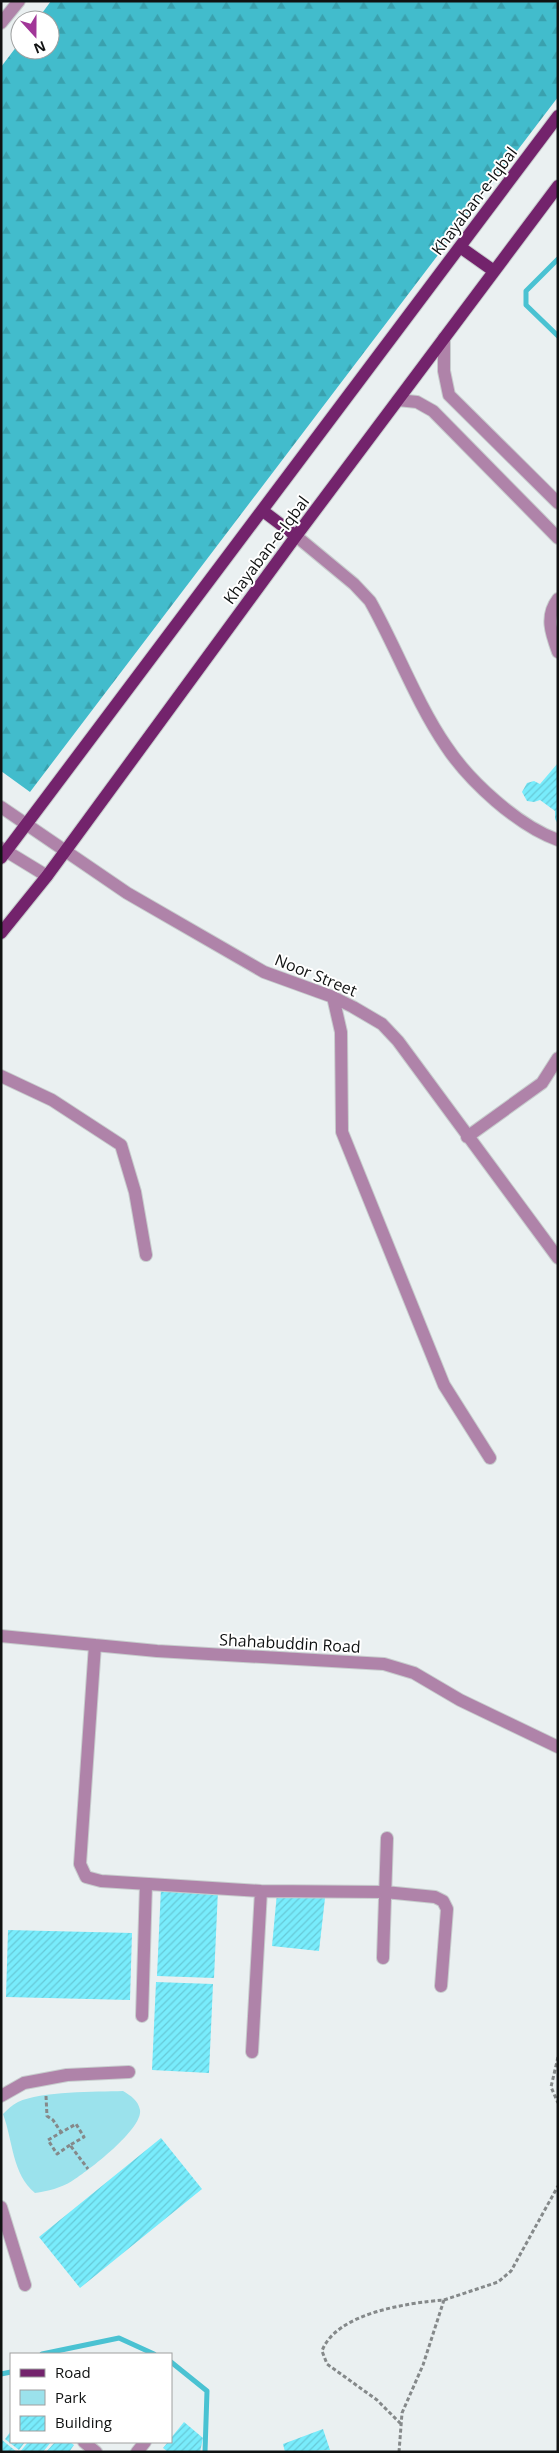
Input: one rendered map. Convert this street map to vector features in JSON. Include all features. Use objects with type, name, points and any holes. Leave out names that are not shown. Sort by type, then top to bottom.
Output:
[{"type":"main road","name":"Khayaban-e-Iqbal","points":[[3,853],[26,826],[558,116]]},
{"type":"main road","name":"Khayaban-e-Iqbal","points":[[1,933],[47,876],[64,850],[296,536],[558,186]]},
{"type":"main road","points":[[460,247],[494,270]]},
{"type":"main road","points":[[263,511],[296,536]]},
{"type":"street","points":[[1,23],[18,1]]},
{"type":"street","points":[[444,338],[444,372],[449,395],[558,503]]},
{"type":"street","points":[[398,400],[417,402],[433,411],[558,538]]},
{"type":"street","points":[[296,536],[354,584],[370,601],[446,747],[488,792],[517,819],[543,835],[558,840]]},
{"type":"street","points":[[558,598],[552,609],[550,624],[558,652]]},
{"type":"street","name":"Noor Street","points":[[1,807],[26,826],[127,893],[264,972],[333,997],[382,1024],[398,1041],[558,1258]]},
{"type":"street","points":[[543,835],[558,852]]},
{"type":"street","points":[[3,853],[47,876]]},
{"type":"street","points":[[333,997],[341,1032],[342,1132],[444,1385],[490,1458]]},
{"type":"street","points":[[467,1137],[554,1074],[558,1058]]},
{"type":"street","points":[[1,1076],[52,1100],[121,1144],[135,1192],[146,1255]]},
{"type":"street","name":"Shahabuddin Road","points":[[1,1636],[157,1651],[349,1664],[384,1664],[414,1673],[460,1700],[558,1747]]},
{"type":"street","points":[[95,1644],[80,1864],[86,1877],[101,1881],[261,1891],[385,1892],[435,1897],[443,1901],[446,1908],[441,1986]]},
{"type":"street","points":[[383,1958],[387,1838]]},
{"type":"street","points":[[142,2016],[146,1884]]},
{"type":"street","points":[[252,2052],[261,1891]]},
{"type":"street","points":[[1,2096],[24,2083],[67,2075],[129,2072]]},
{"type":"street","points":[[1,2206],[25,2285]]},
{"type":"street","points":[[85,2443],[96,2452]]},
{"type":"path","points":[[558,2056],[551,2087],[558,2103]]},
{"type":"path","points":[[46,2096],[47,2116],[53,2120],[61,2132]]},
{"type":"path","points":[[76,2124],[84,2137],[70,2145],[57,2154],[48,2140],[76,2124]]},
{"type":"path","points":[[70,2145],[88,2168]]},
{"type":"path","points":[[401,2424],[377,2400],[328,2364],[322,2351],[326,2339],[352,2322],[407,2303],[444,2300],[498,2282],[511,2271],[558,2186]]},
{"type":"path","points":[[400,2452],[402,2413],[423,2365],[444,2300]]},
{"type":"green space","points":[[51,1],[558,1],[558,97],[30,792],[1,771],[1,67],[10,55],[10,60],[60,60],[60,10],[44,10]]},
{"type":"green space","points":[[123,2091],[136,2101],[140,2110],[139,2118],[133,2128],[113,2149],[72,2181],[54,2189],[35,2193],[27,2185],[17,2167],[3,2114],[18,2102],[28,2098],[69,2093]]},
{"type":"building","points":[[558,763],[558,824],[555,819],[555,811],[540,800],[534,802],[527,801],[522,792],[527,783],[534,781],[540,784]]},
{"type":"building","points":[[161,1887],[218,1890],[214,1978],[157,1976]]},
{"type":"building","points":[[277,1893],[325,1898],[319,1951],[272,1946]]},
{"type":"building","points":[[8,1930],[132,1933],[130,2000],[6,1997]]},
{"type":"building","points":[[156,1982],[213,1984],[209,2073],[152,2070]]},
{"type":"building","points":[[161,2138],[202,2189],[80,2288],[39,2237]]},
{"type":"building","points":[[184,2422],[203,2438],[200,2452],[168,2452],[163,2448],[167,2443],[172,2443],[172,2437]]},
{"type":"building","points":[[323,2429],[330,2450],[285,2452],[283,2444]]},
{"type":"building","points":[[10,2432],[10,2443],[5,2439]]},
{"type":"building","points":[[2,2440],[17,2452],[1,2452]]},
{"type":"building","points":[[10,2443],[24,2443],[19,2450]]},
{"type":"building","points":[[27,2443],[50,2443],[43,2452],[20,2452]]},
{"type":"building","points":[[54,2443],[71,2443],[74,2445],[69,2452],[46,2452]]},
{"type":"waterway","points":[[558,259],[526,291],[526,305],[558,336]]},
{"type":"waterway","points":[[47,2353],[119,2338],[152,2353]]},
{"type":"waterway","points":[[172,2363],[207,2391],[205,2452]]},
{"type":"waterway","points":[[1,2374],[10,2372]]}]
